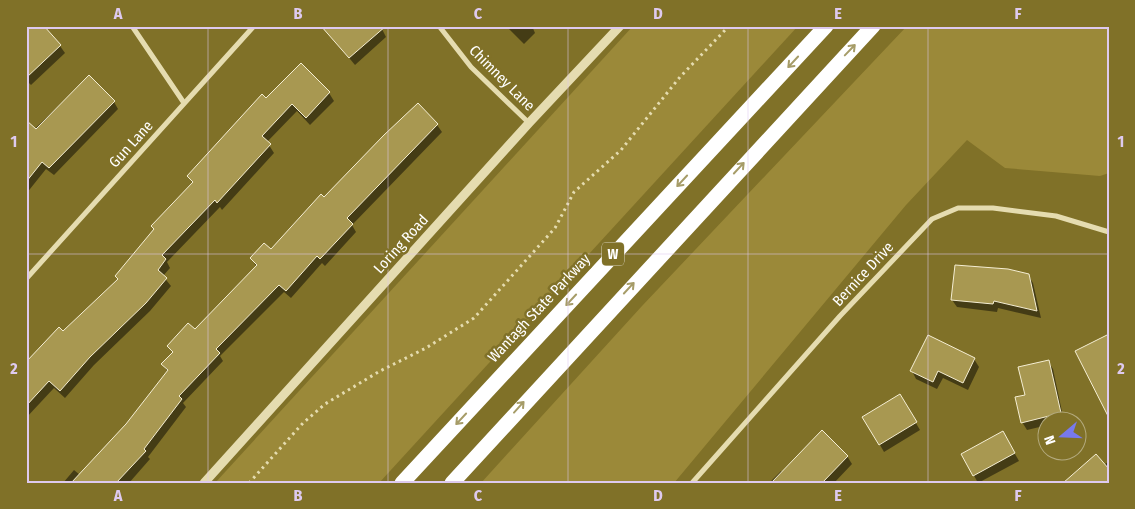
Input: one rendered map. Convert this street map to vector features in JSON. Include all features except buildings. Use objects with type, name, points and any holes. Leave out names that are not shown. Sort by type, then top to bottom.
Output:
[{"type":"highway","name":"Wantagh State Parkway","points":[[402,483],[826,26]]},
{"type":"highway","name":"W","points":[[452,483],[873,26]]},
{"type":"street","points":[[132,26],[184,103]]},
{"type":"street","name":"Gun Lane","points":[[26,279],[254,26]]},
{"type":"street","name":"Chimney Lane","points":[[439,26],[470,67],[529,124]]},
{"type":"street","name":"Loring Road","points":[[204,483],[620,26]]},
{"type":"street","name":"Bernice Drive","points":[[692,483],[840,316],[932,219],[958,208],[993,208],[1056,216],[1109,232]]},
{"type":"path","points":[[249,483],[303,423],[325,404],[380,371],[426,348],[474,318],[555,228],[574,192],[621,150],[680,77],[729,26]]},
{"type":"shaded area","points":[[633,26],[798,26],[379,483],[215,483]]},
{"type":"shaded area","points":[[907,26],[1109,26],[1109,173],[1100,176],[1005,168],[967,140],[906,205],[674,483],[481,483],[642,306]]}]
